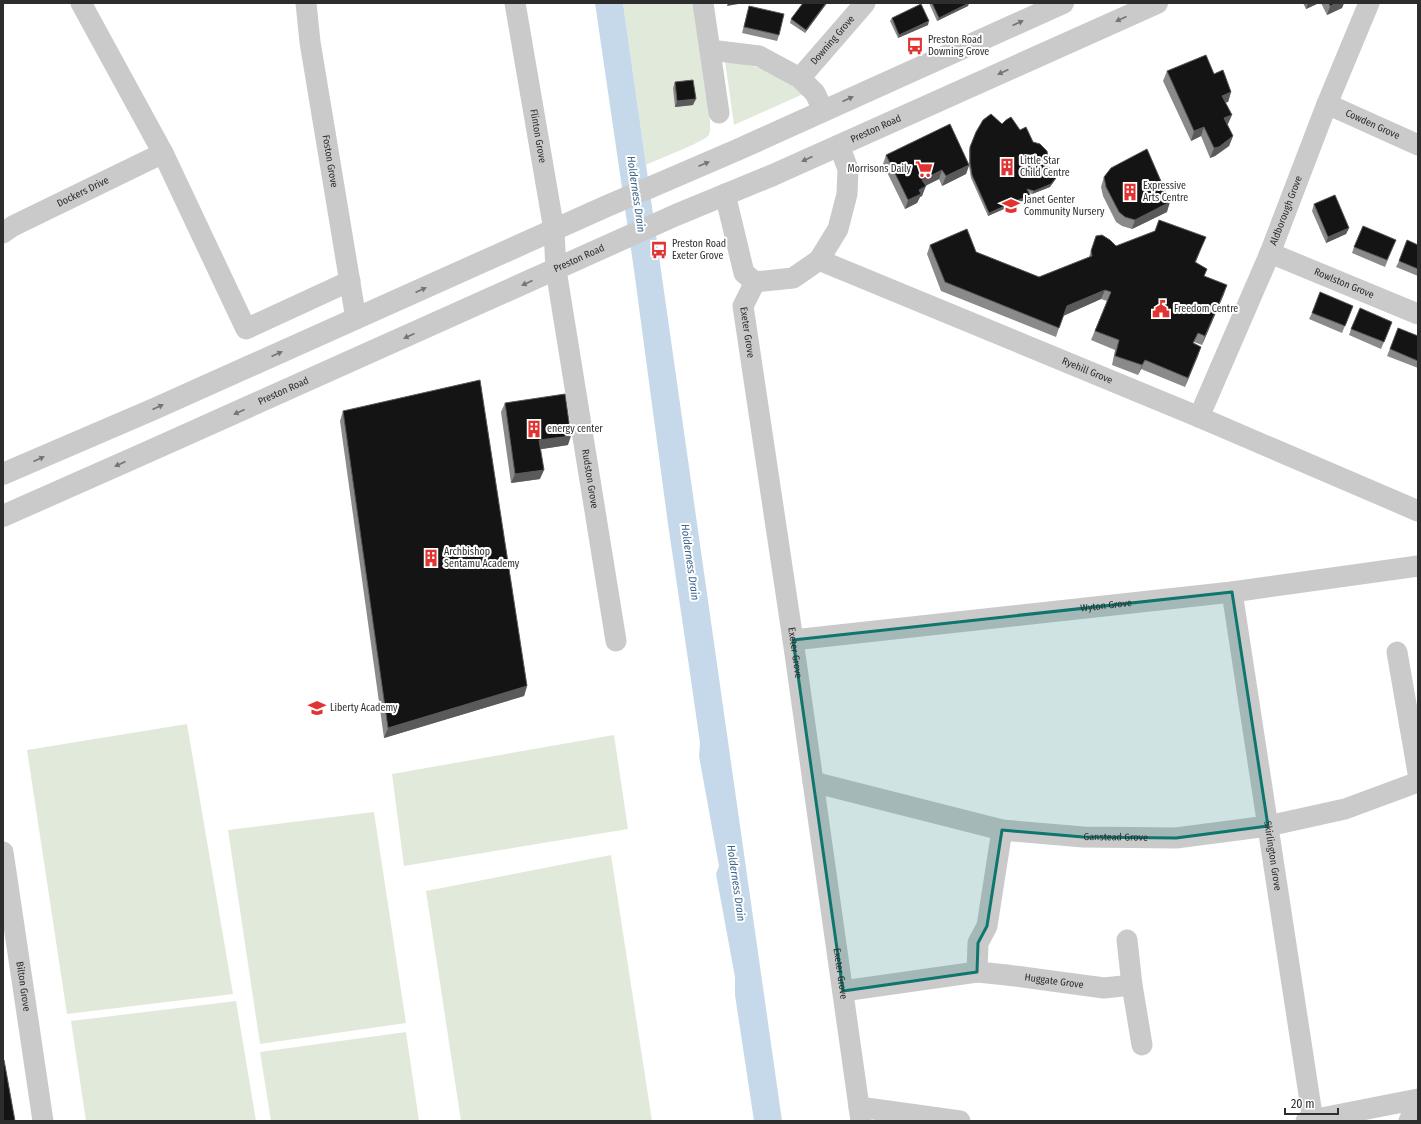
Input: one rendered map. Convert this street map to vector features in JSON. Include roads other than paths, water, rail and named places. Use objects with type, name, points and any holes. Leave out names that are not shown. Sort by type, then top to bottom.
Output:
[{"type":"street","points":[[81,3],[163,153],[246,329],[350,281]]},
{"type":"street","name":"Foston Grove","points":[[306,3],[310,42],[356,319]]},
{"type":"street","name":"Flinton Grove","points":[[515,3],[554,230],[556,270]]},
{"type":"street","points":[[703,3],[719,113]]},
{"type":"street","name":"Downing Grove","points":[[800,78],[866,3]]},
{"type":"street","points":[[3,474],[162,406],[1063,3]]},
{"type":"street","name":"Preston Road","points":[[3,516],[556,270],[676,215],[839,145],[1157,3]]},
{"type":"street","name":"Aldborough Grove","points":[[1198,417],[1270,253],[1327,104],[1369,3]]},
{"type":"street","points":[[710,50],[759,56],[800,78],[815,93],[823,110]]},
{"type":"street","name":"Cowden Grove","points":[[1327,104],[1418,145]]},
{"type":"street","points":[[725,194],[744,273],[755,282],[793,278],[819,260],[838,229],[847,194],[848,169],[839,145]]},
{"type":"street","name":"Dockers Drive","points":[[3,233],[13,226],[163,153]]},
{"type":"street","name":"Rowlston Grove","points":[[1270,253],[1418,314]]},
{"type":"street","name":"Ryehill Grove","points":[[819,260],[1198,417],[1418,511]]},
{"type":"street","name":"Rudston Grove","points":[[556,270],[616,641]]},
{"type":"street","name":"Exeter Grove","points":[[755,282],[743,306],[793,640],[860,1114]]},
{"type":"street","name":"Wyton Grove","points":[[793,640],[1232,592],[1418,566]]},
{"type":"street","name":"Skirlington Grove","points":[[1232,592],[1311,1121]]},
{"type":"street","points":[[1397,652],[1410,680],[1418,772]]},
{"type":"street","name":"Ganstead Grove","points":[[813,782],[1002,830],[1083,837],[1176,838],[1268,826],[1345,809],[1418,782]]},
{"type":"street","points":[[977,972],[978,942],[987,926],[1002,830]]},
{"type":"street","name":"Bilton Grove","points":[[3,852],[43,1121]]},
{"type":"street","points":[[1127,940],[1132,985],[1142,1045]]},
{"type":"street","name":"Huggate Grove","points":[[843,991],[977,972],[1104,988],[1132,985]]},
{"type":"street","points":[[1311,1121],[1412,1107]]},
{"type":"street","points":[[860,1114],[960,1121]]},
{"type":"water","name":"Holderness Drain","points":[[595,3],[623,3],[782,1121],[754,1121],[735,995],[735,977],[716,874],[719,866],[699,756],[700,743]]},
{"type":"place","name":"Preston Road Downing Grove","points":[[915,46]]},
{"type":"place","name":"Little Star Child Centre","points":[[1007,167]]},
{"type":"place","name":"Morrisons Daily","points":[[924,169]]},
{"type":"place","name":"Expressive Arts Centre","points":[[1130,192]]},
{"type":"place","name":"Janet Genter Community Nursery","points":[[1011,206]]},
{"type":"place","name":"Preston Road Exeter Grove","points":[[659,250]]},
{"type":"place","name":"Freedom Centre","points":[[1161,309]]},
{"type":"place","name":"energy center","points":[[534,429]]},
{"type":"place","name":"Archbishop Sentamu Academy","points":[[431,558]]},
{"type":"place","name":"Liberty Academy","points":[[317,708]]}]
